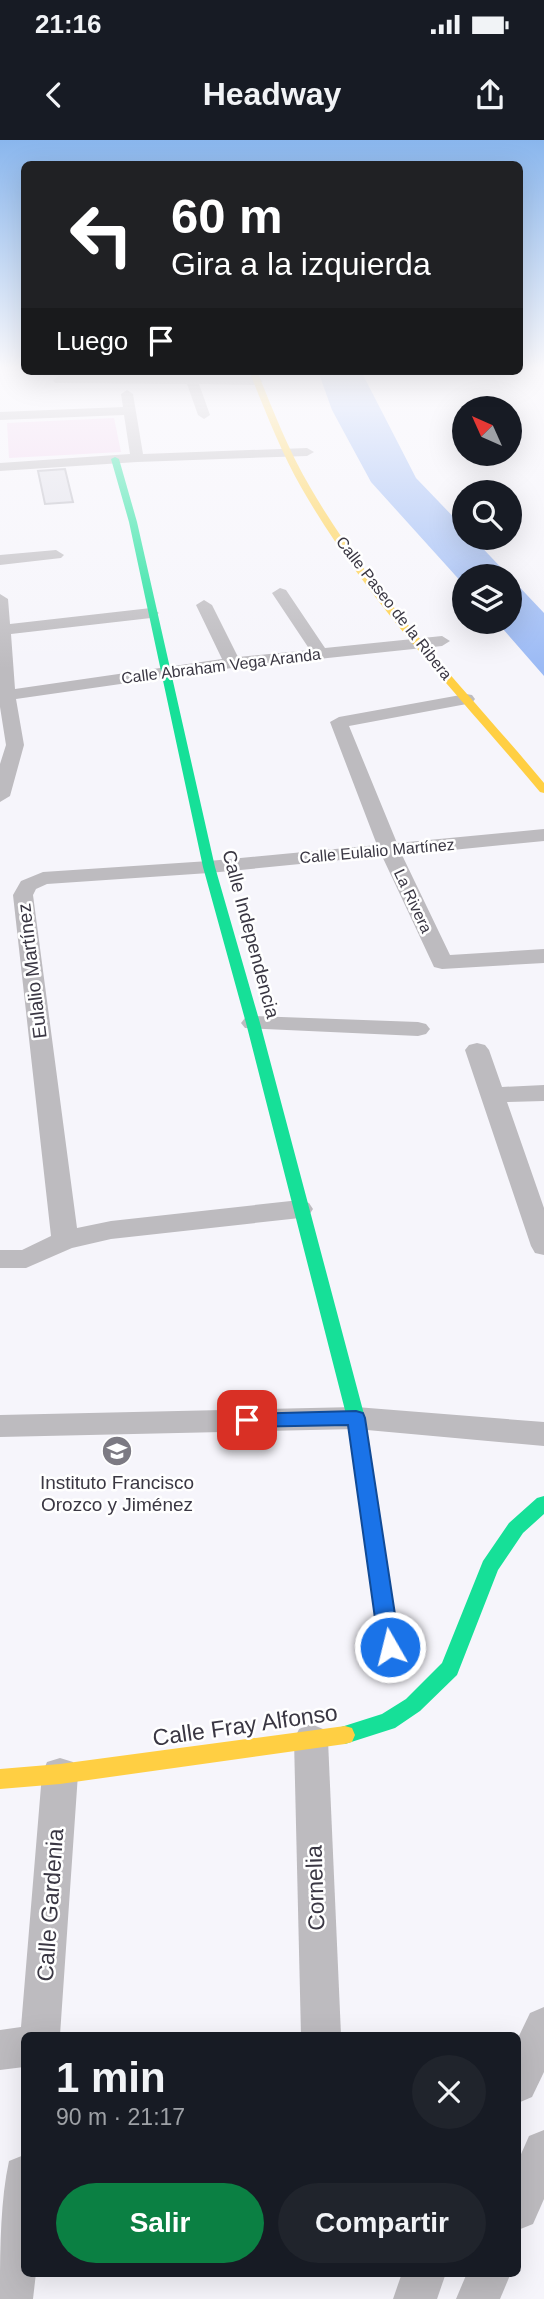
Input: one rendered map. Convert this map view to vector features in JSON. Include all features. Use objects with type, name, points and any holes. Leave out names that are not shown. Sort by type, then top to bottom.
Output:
[{"type":"street","name":"Calle Independencia","points":[[118,468],[133,522],[209,867],[253,1023],[356,1418]]},
{"type":"street","points":[[218,470],[226,468]]},
{"type":"street","name":"Calle Paseo de la Ribera","points":[[297,468],[326,522],[420,644],[544,790]]},
{"type":"street","points":[[0,560],[56,555]]},
{"type":"street","points":[[280,593],[321,654]]},
{"type":"street","points":[[0,599],[4,696],[15,745],[2,787]]},
{"type":"street","points":[[204,605],[232,663]]},
{"type":"street","points":[[2,629],[151,613]]},
{"type":"street","name":"Calle Paseo de la Ribera","points":[[428,625],[447,645]]},
{"type":"street","name":"Calle Abraham Vega Aranda","points":[[4,696],[232,663],[420,644],[447,645]]},
{"type":"street","name":"La Rivera","points":[[466,699],[339,722],[388,849],[442,962],[544,956]]},
{"type":"street","name":"Calle Eulalio Martínez","points":[[209,867],[544,835]]},
{"type":"street","name":"Eulalio Martínez","points":[[65,1240],[23,895],[28,885],[43,878],[209,867]]},
{"type":"street","points":[[253,1023],[418,1029]]},
{"type":"street","points":[[477,1050],[544,1246]]},
{"type":"street","points":[[492,1095],[544,1093]]},
{"type":"street","points":[[0,1259],[26,1259],[65,1240],[111,1230],[300,1209]]},
{"type":"street","points":[[0,1426],[356,1418],[544,1434]]},
{"type":"street","name":"Calle Fray Alfonso","points":[[0,1779],[60,1774],[339,1737],[388,1721],[413,1705],[450,1669],[490,1567],[516,1528],[544,1503]]},
{"type":"street","name":"Cornelia","points":[[311,1740],[321,2032]]},
{"type":"street","name":"Calle Gardenia","points":[[40,2032],[60,1774]]},
{"type":"street","points":[[521,2077],[544,2027]]},
{"type":"street","points":[[0,2050],[21,2047]]},
{"type":"street","points":[[521,2202],[544,2151]]},
{"type":"street","points":[[11,2299],[21,2204]]},
{"type":"street","points":[[415,2299],[423,2277]]},
{"type":"street","points":[[478,2299],[487,2277]]},
{"type":"lane","points":[[356,1418],[390,1647]]},
{"type":"water","points":[[363,468],[411,468],[416,478],[452,516],[452,550],[484,550],[498,564],[452,564],[452,572],[371,482]]},
{"type":"water","points":[[522,590],[544,613],[544,676],[507,634],[522,634]]},
{"type":"building","points":[[65,469],[73,502],[45,504],[38,471]]},
{"type":"traffic: fast","points":[[118,468],[133,522],[209,867],[253,1023],[356,1418]]},
{"type":"traffic: fast","points":[[345,1735],[388,1721],[413,1705],[450,1669],[490,1567],[516,1528],[544,1503]]},
{"type":"traffic: slow","points":[[296,468],[359,568],[544,790]]},
{"type":"traffic: slow","points":[[0,1779],[60,1774],[345,1735]]},
{"type":"place","name":"Instituto Francisco Orozco y Jiménez","points":[[117,1451]]},
{"type":"route","points":[[247,1420],[356,1418],[390,1647]]}]
